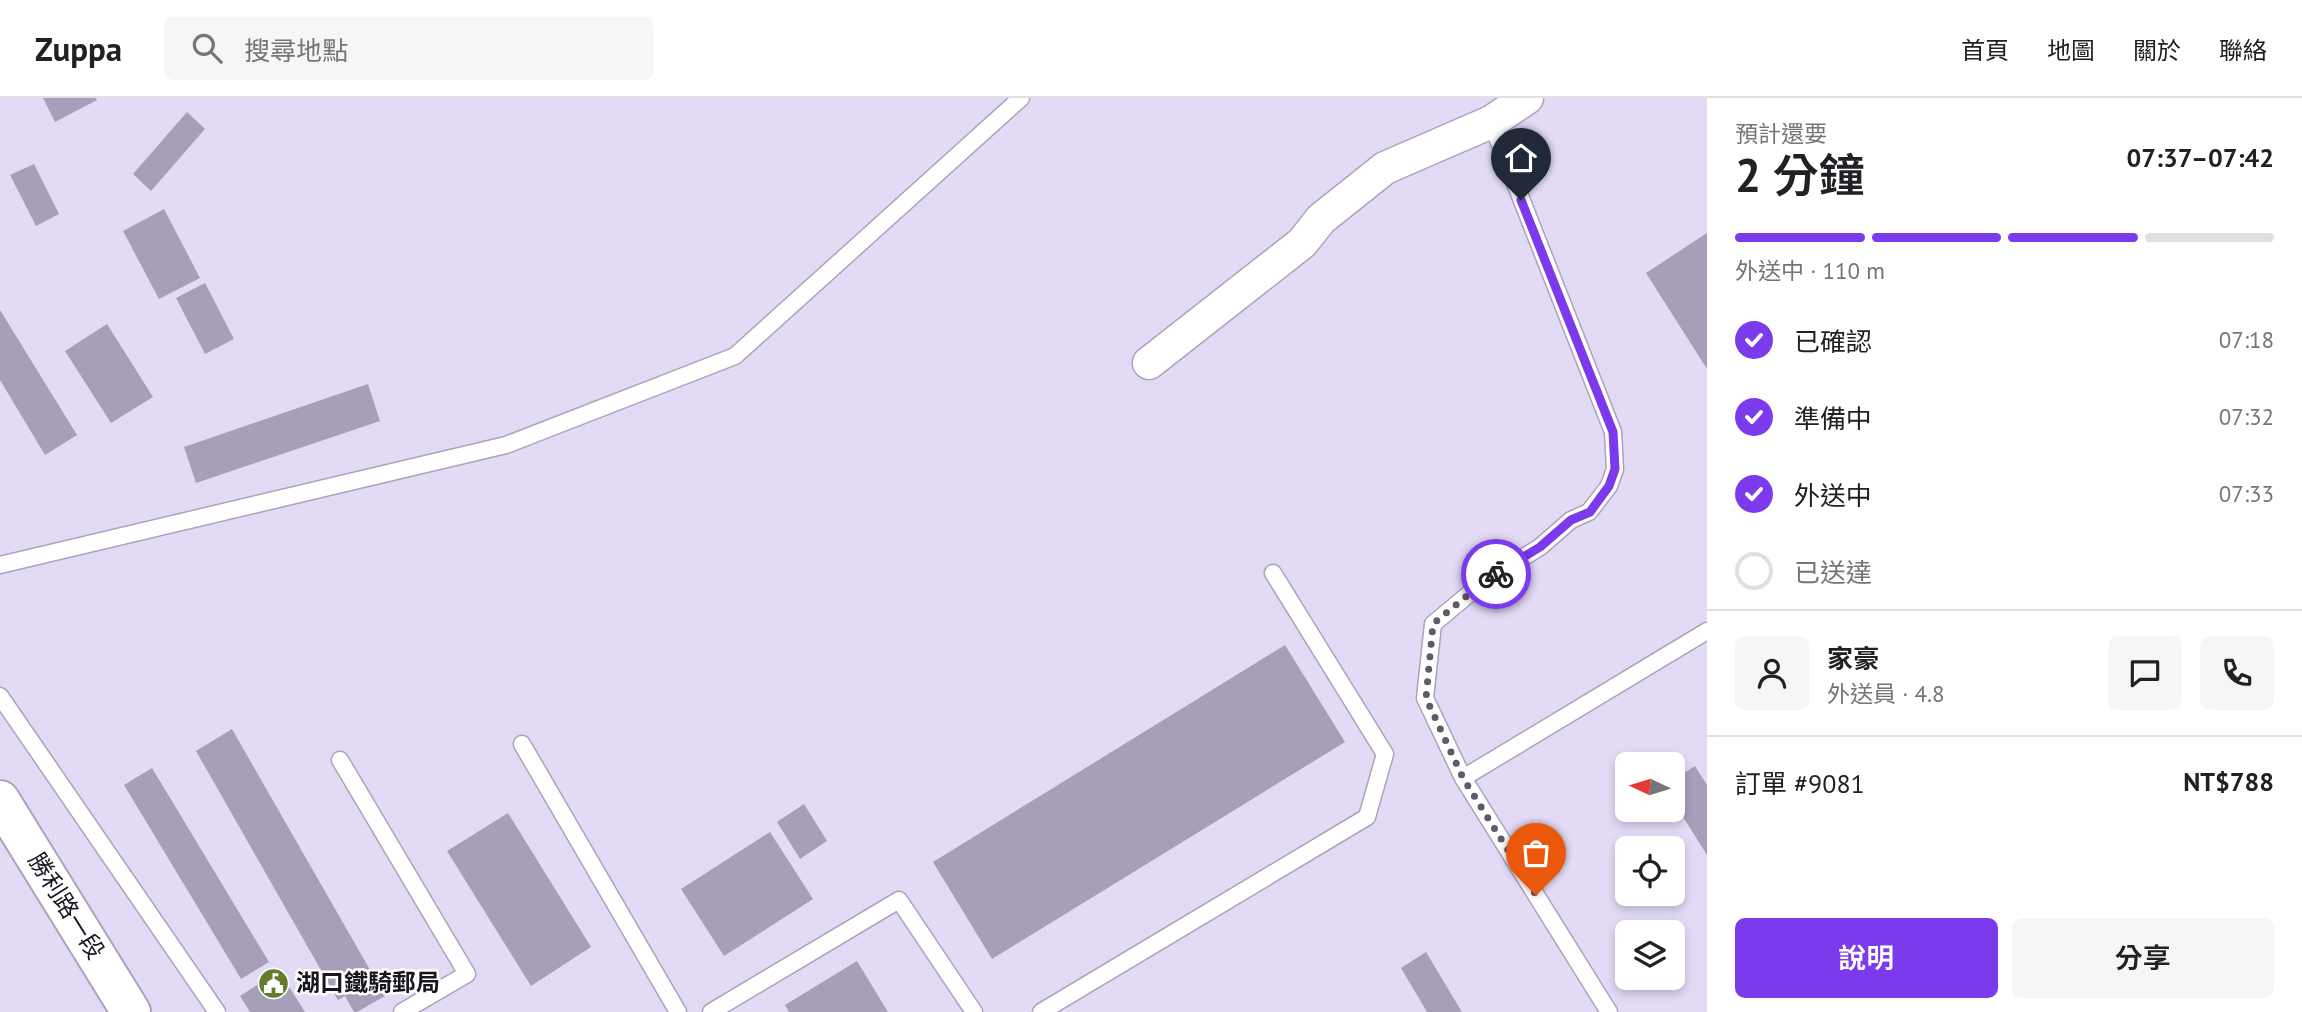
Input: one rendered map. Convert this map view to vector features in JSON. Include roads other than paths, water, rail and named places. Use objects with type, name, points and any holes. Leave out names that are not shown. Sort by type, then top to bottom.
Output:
[{"type":"main road","name":"勝利路一段","points":[[0,800],[131,1012]]},
{"type":"street","points":[[1149,363],[1302,243],[1321,219],[1385,168],[1491,122],[1527,98]]},
{"type":"lane","points":[[0,565],[506,445],[735,356],[1020,98]]},
{"type":"lane","points":[[1491,122],[1613,432],[1615,469],[1609,486],[1590,512],[1571,520],[1540,547],[1481,584],[1433,624],[1426,698],[1463,778],[1609,1012]]},
{"type":"lane","points":[[1041,1012],[1367,817],[1385,754],[1273,573]]},
{"type":"lane","points":[[1463,778],[1707,631]]},
{"type":"lane","points":[[0,696],[217,1012]]},
{"type":"lane","points":[[522,744],[678,1012]]},
{"type":"lane","points":[[340,761],[467,974],[402,1012]]},
{"type":"lane","points":[[711,1012],[899,900],[974,1012]]},
{"type":"place","name":"湖口鐵騎郵局","points":[[273,983]]}]
